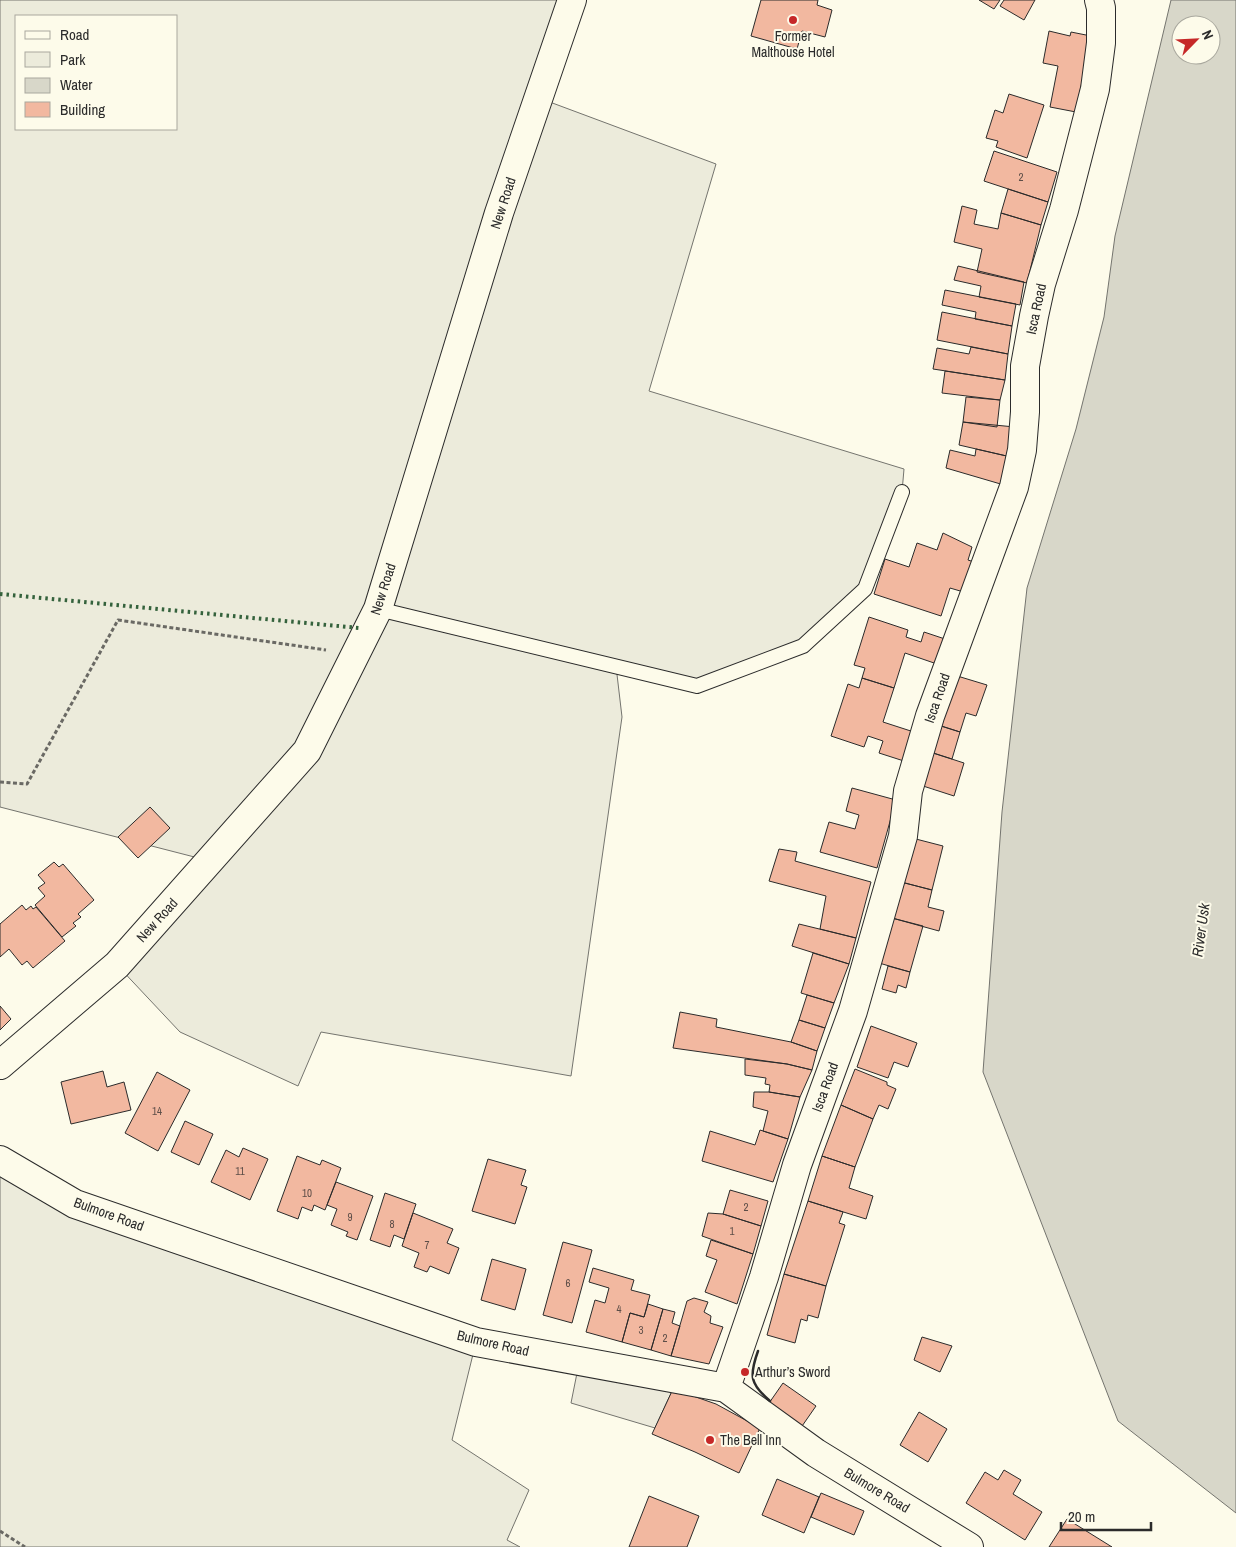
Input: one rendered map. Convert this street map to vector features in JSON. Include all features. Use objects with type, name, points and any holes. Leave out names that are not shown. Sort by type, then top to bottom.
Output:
[{"type":"street","name":"New Road","points":[[0,1066],[117,964],[307,751],[378,609],[499,213],[572,0]]},
{"type":"street","name":"Isca Road","points":[[726,1388],[764,1276],[797,1165],[853,1010],[903,836],[908,791],[930,716],[1014,487],[1022,450],[1026,366],[1034,316],[1041,284],[1064,210],[1095,89],[1101,44],[1101,8],[1099,0]]},
{"type":"street","name":"Bulmore Road","points":[[0,1160],[75,1204],[476,1342],[726,1388],[816,1453],[969,1547]]},
{"type":"lane","points":[[378,609],[697,686],[803,646],[865,589],[902,492]]},
{"type":"path","points":[[0,782],[27,784],[118,620],[356,654]]},
{"type":"path","points":[[0,1531],[25,1547]]},
{"type":"green space","points":[[0,0],[572,0],[539,98],[716,164],[649,391],[904,469],[902,492],[865,589],[803,646],[697,686],[616,666],[622,717],[571,1076],[321,1032],[298,1086],[180,1032],[117,965],[210,861],[0,807]]},
{"type":"green space","points":[[0,1160],[75,1204],[476,1342],[452,1440],[529,1490],[507,1540],[520,1547],[0,1547]]},
{"type":"shaded area","points":[[578,1368],[673,1389],[655,1428],[571,1403]]},
{"type":"water","name":"River Usk","points":[[1171,0],[1236,0],[1236,1513],[1118,1421],[983,1072],[1002,812],[1027,588],[1076,429],[1104,317],[1115,236]]},
{"type":"building","name":"Former Malthouse Hotel","points":[[761,0],[818,0],[817,5],[832,10],[825,37],[802,31],[797,49],[751,36]]},
{"type":"building","points":[[979,0],[1000,0],[994,9]]},
{"type":"building","points":[[1004,0],[1035,0],[1024,20],[1000,6]]},
{"type":"building","points":[[1049,31],[1070,36],[1071,32],[1091,36],[1076,112],[1050,107],[1058,66],[1043,63]]},
{"type":"building","points":[[1009,94],[1044,105],[1027,158],[996,147],[998,141],[986,138],[995,110],[1003,113]]},
{"type":"building","points":[[994,151],[1057,172],[1048,202],[984,181]]},
{"type":"building","points":[[1008,189],[1048,202],[1041,225],[1001,213]]},
{"type":"building","points":[[962,206],[977,210],[974,224],[998,229],[1001,213],[1041,225],[1027,283],[977,272],[982,249],[954,242]]},
{"type":"building","points":[[958,266],[1024,282],[1020,305],[979,297],[981,286],[954,280]]},
{"type":"building","points":[[945,290],[1016,304],[1012,326],[975,319],[976,312],[942,305]]},
{"type":"building","points":[[942,312],[1012,326],[1008,354],[937,340]]},
{"type":"building","points":[[971,347],[1008,354],[1005,380],[933,369],[937,348],[969,354]]},
{"type":"building","points":[[945,371],[1005,380],[1000,400],[942,393]]},
{"type":"building","points":[[966,397],[1000,400],[997,427],[963,422]]},
{"type":"building","points":[[963,422],[1015,427],[1011,457],[959,445]]},
{"type":"building","points":[[976,449],[1011,457],[1004,485],[946,468],[950,450],[975,456]]},
{"type":"building","points":[[943,533],[972,547],[968,560],[977,563],[967,593],[950,588],[941,616],[874,594],[885,559],[909,567],[917,543],[937,550]]},
{"type":"building","points":[[869,617],[908,630],[906,637],[921,642],[924,632],[945,639],[937,664],[905,653],[894,688],[862,678],[865,668],[854,665]]},
{"type":"building","points":[[954,675],[987,685],[976,716],[966,713],[960,732],[938,725]]},
{"type":"building","points":[[862,678],[894,688],[883,722],[917,733],[907,762],[879,753],[883,741],[868,736],[864,747],[831,736],[848,684],[859,688]]},
{"type":"building","points":[[938,725],[960,732],[952,759],[930,752]]},
{"type":"building","points":[[930,752],[964,763],[954,796],[920,785]]},
{"type":"building","points":[[852,788],[896,800],[877,868],[820,852],[829,822],[855,829],[859,815],[846,811]]},
{"type":"building","points":[[150,807],[170,828],[138,858],[118,837]]},
{"type":"building","points":[[912,838],[943,846],[932,890],[901,882]]},
{"type":"building","points":[[779,849],[797,852],[795,861],[871,882],[856,938],[820,929],[826,896],[769,881]]},
{"type":"building","points":[[54,862],[59,867],[63,864],[94,900],[78,914],[81,917],[73,923],[76,926],[62,937],[35,905],[45,896],[38,888],[45,883],[38,875]]},
{"type":"building","points":[[901,882],[932,890],[928,907],[944,911],[939,931],[892,918]]},
{"type":"building","points":[[22,905],[26,910],[31,906],[33,909],[36,907],[65,941],[33,968],[27,961],[22,965],[9,949],[0,957],[0,924]]},
{"type":"building","points":[[892,918],[923,926],[910,972],[879,963]]},
{"type":"building","points":[[799,924],[856,938],[849,964],[792,946]]},
{"type":"building","points":[[813,953],[849,964],[834,1003],[801,993]]},
{"type":"building","points":[[888,966],[910,972],[906,988],[898,985],[896,993],[882,989]]},
{"type":"building","points":[[807,995],[834,1003],[825,1028],[799,1020]]},
{"type":"building","points":[[0,1006],[11,1019],[0,1030]]},
{"type":"building","points":[[680,1012],[717,1019],[716,1027],[791,1042],[817,1051],[812,1070],[787,1064],[673,1048]]},
{"type":"building","points":[[799,1020],[825,1028],[817,1051],[791,1042]]},
{"type":"building","points":[[871,1026],[917,1043],[908,1067],[894,1062],[888,1078],[857,1067]]},
{"type":"building","points":[[745,1059],[787,1064],[812,1070],[800,1097],[769,1092],[770,1085],[765,1084],[766,1078],[745,1075]]},
{"type":"building","points":[[855,1069],[887,1082],[887,1085],[896,1089],[888,1109],[879,1105],[873,1119],[841,1105]]},
{"type":"building","points":[[103,1071],[107,1087],[124,1082],[131,1110],[71,1124],[61,1082]]},
{"type":"building","points":[[157,1072],[190,1090],[158,1151],[125,1133]]},
{"type":"building","points":[[754,1092],[769,1092],[800,1097],[788,1139],[763,1131],[768,1111],[753,1107]]},
{"type":"building","points":[[841,1105],[873,1119],[855,1167],[822,1156]]},
{"type":"building","points":[[185,1121],[213,1134],[199,1165],[171,1152]]},
{"type":"building","points":[[760,1130],[788,1139],[773,1182],[702,1161],[710,1131],[755,1145]]},
{"type":"building","points":[[243,1148],[268,1159],[250,1200],[211,1182],[226,1150],[239,1157]]},
{"type":"building","points":[[297,1156],[320,1165],[322,1160],[341,1168],[325,1210],[314,1205],[312,1211],[302,1207],[298,1219],[277,1211]]},
{"type":"building","points":[[822,1156],[855,1167],[849,1188],[873,1196],[866,1219],[808,1201]]},
{"type":"building","points":[[488,1159],[526,1170],[521,1185],[527,1187],[515,1224],[472,1211]]},
{"type":"building","points":[[336,1182],[373,1196],[357,1240],[346,1236],[348,1232],[331,1225],[337,1209],[327,1205]]},
{"type":"building","points":[[730,1190],[768,1201],[761,1226],[723,1214]]},
{"type":"building","points":[[385,1193],[416,1204],[404,1239],[394,1235],[390,1247],[370,1240]]},
{"type":"building","points":[[808,1201],[843,1212],[839,1223],[845,1225],[826,1286],[784,1274]]},
{"type":"building","points":[[413,1213],[453,1229],[447,1243],[459,1248],[449,1274],[430,1266],[427,1272],[414,1267],[419,1253],[402,1246]]},
{"type":"building","points":[[708,1213],[723,1214],[761,1226],[753,1254],[702,1236]]},
{"type":"building","points":[[711,1240],[753,1254],[737,1304],[705,1292],[717,1260],[706,1256]]},
{"type":"building","points":[[563,1242],[592,1250],[572,1323],[543,1315]]},
{"type":"building","points":[[492,1259],[526,1269],[515,1310],[481,1300]]},
{"type":"building","points":[[593,1268],[634,1280],[631,1290],[650,1295],[644,1317],[630,1313],[622,1342],[586,1332],[595,1300],[605,1303],[609,1288],[589,1282]]},
{"type":"building","points":[[784,1274],[826,1286],[818,1318],[808,1315],[807,1321],[801,1319],[795,1343],[767,1335]]},
{"type":"building","points":[[694,1298],[708,1302],[704,1312],[711,1316],[710,1323],[723,1327],[709,1364],[671,1356],[687,1301]]},
{"type":"building","points":[[648,1304],[663,1309],[651,1350],[622,1342],[630,1313],[644,1317]]},
{"type":"building","points":[[663,1309],[675,1312],[672,1323],[680,1326],[671,1356],[651,1350]]},
{"type":"building","points":[[922,1337],[952,1346],[940,1372],[914,1360]]},
{"type":"building","points":[[783,1383],[816,1406],[800,1429],[767,1406]]},
{"type":"building","points":[[673,1389],[716,1404],[760,1428],[739,1473],[652,1434]]},
{"type":"building","points":[[919,1412],[947,1429],[928,1462],[900,1445]]},
{"type":"building","points":[[1004,1470],[1021,1480],[1013,1494],[1042,1512],[1025,1540],[966,1503],[985,1472],[998,1480]]},
{"type":"building","points":[[777,1479],[819,1497],[804,1533],[762,1515]]},
{"type":"building","points":[[821,1493],[864,1511],[854,1535],[811,1517]]},
{"type":"building","points":[[649,1496],[699,1516],[687,1547],[629,1547]]},
{"type":"building","points":[[1067,1519],[1112,1547],[1049,1547]]},
{"type":"hedge","points":[[0,594],[359,628]]},
{"type":"wall","points":[[758,1351],[753,1367],[753,1379],[758,1390],[770,1401]]},
{"type":"place","name":"Former Malthouse Hotel","points":[[793,20]]},
{"type":"place","name":"Arthur’s Sword","points":[[745,1372]]},
{"type":"place","name":"The Bell Inn","points":[[710,1440]]}]
